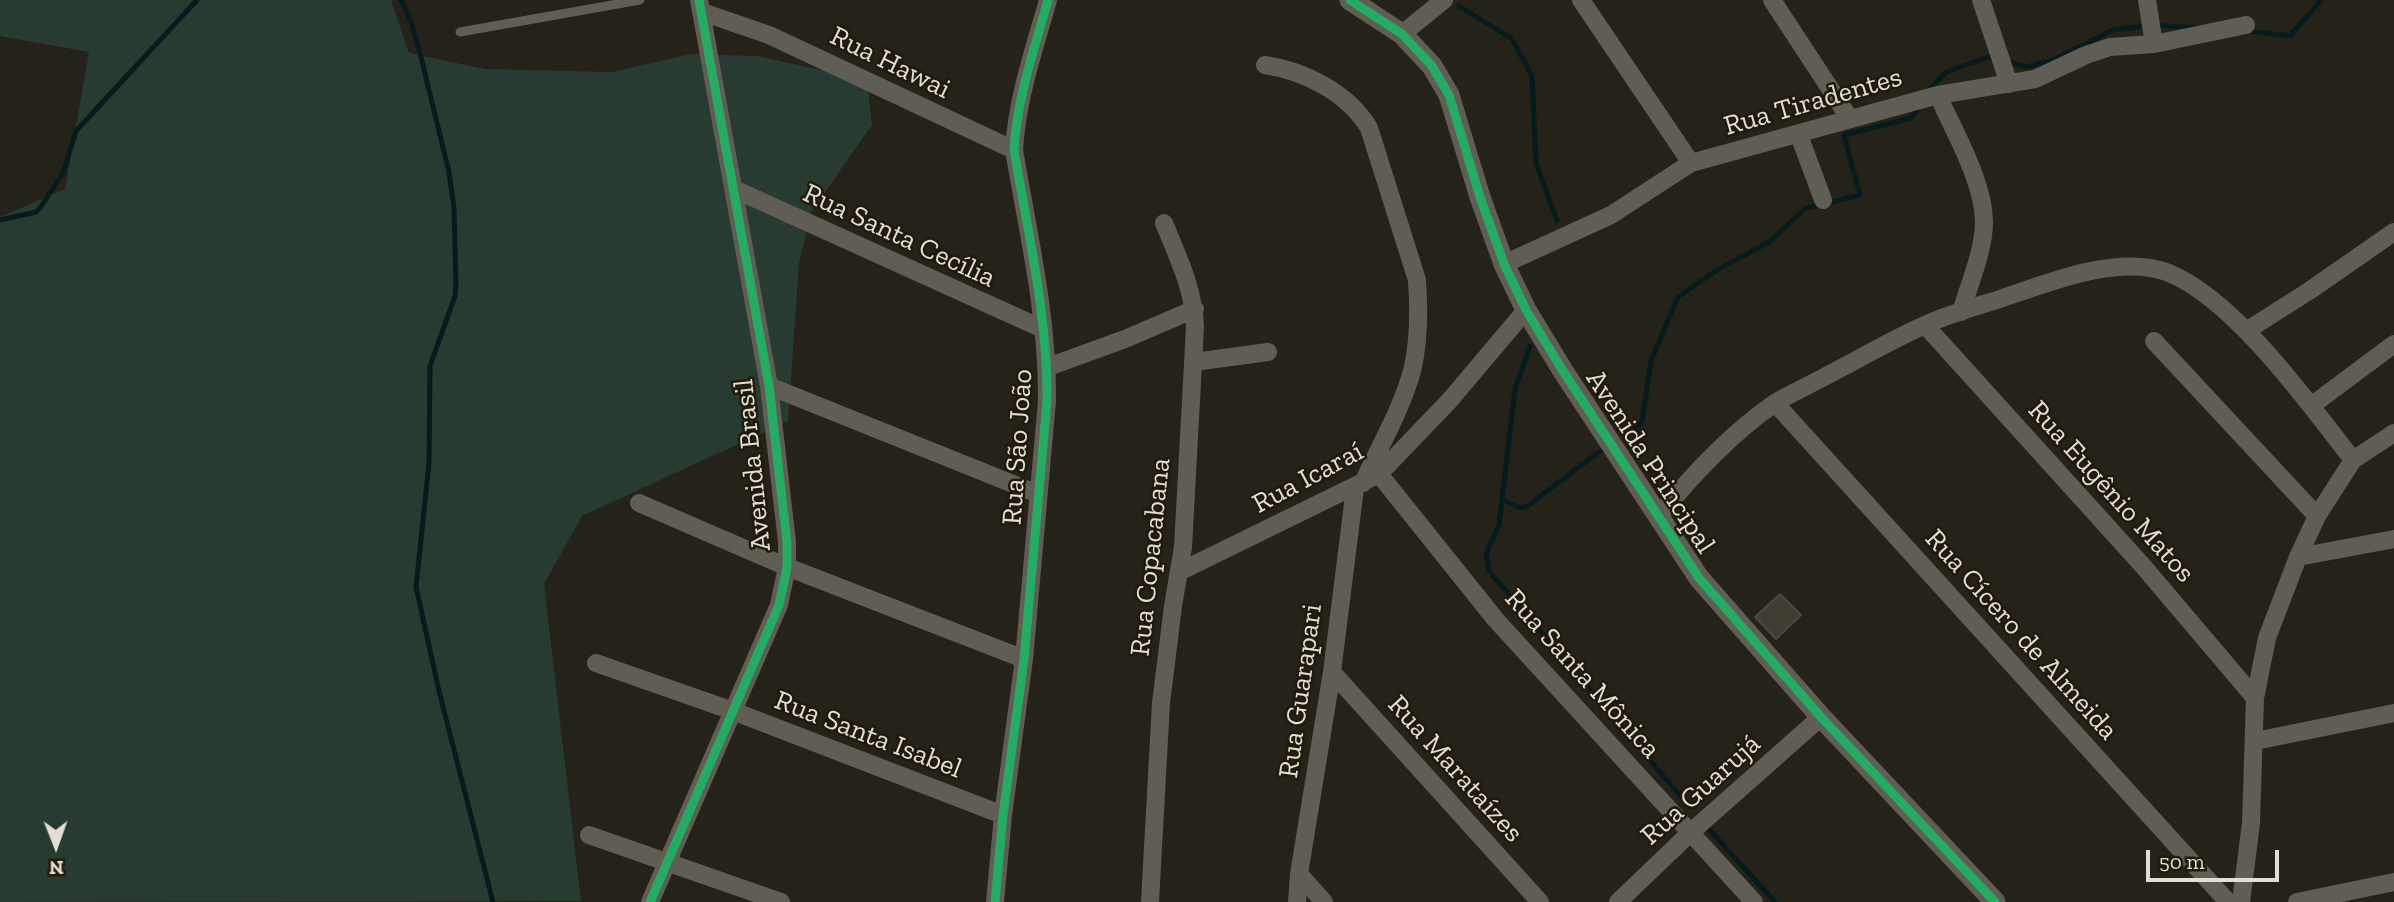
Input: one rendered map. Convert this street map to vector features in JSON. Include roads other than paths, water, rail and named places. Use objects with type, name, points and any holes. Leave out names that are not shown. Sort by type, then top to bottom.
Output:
[{"type":"street","name":"Rua São João","points":[[995,902],[1003,815],[1024,659],[1048,367],[1014,150],[1021,94],[1048,0]]},
{"type":"street","name":"Avenida Principal","points":[[1350,0],[1402,34],[1432,66],[1449,95],[1480,198],[1504,264],[1526,310],[1699,578],[1821,717],[1995,902]]},
{"type":"street","points":[[1402,34],[1444,0]]},
{"type":"street","points":[[1581,0],[1691,163]]},
{"type":"street","points":[[1772,0],[1850,118]]},
{"type":"street","points":[[1981,0],[2009,85]]},
{"type":"street","points":[[2147,0],[2154,44]]},
{"type":"street","name":"Rua Hawai","points":[[700,6],[769,35],[1014,150]]},
{"type":"street","name":"Avenida Brasil","points":[[650,902],[779,605],[787,567],[787,542],[769,386],[700,6]]},
{"type":"street","name":"Rua Tiradentes","points":[[1504,264],[1611,215],[1691,163],[1938,95],[2035,79],[2110,47],[2154,44],[2246,25]]},
{"type":"street","name":"Rua Guarapari","points":[[1265,65],[1303,76],[1348,101],[1369,128],[1416,280],[1418,305],[1413,366],[1402,397],[1359,485],[1299,874],[1297,902]]},
{"type":"street","points":[[1938,95],[1973,174],[1982,202],[1982,240],[1961,312]]},
{"type":"street","points":[[1800,135],[1823,200]]},
{"type":"street","name":"Rua Santa Cecília","points":[[734,189],[1043,329]]},
{"type":"street","name":"Rua Copacabana","points":[[1150,902],[1161,704],[1183,547],[1194,362],[1195,309],[1181,263],[1164,223]]},
{"type":"street","points":[[2246,331],[2394,232]]},
{"type":"street","points":[[1658,517],[1691,476],[1732,437],[1776,403],[1925,325],[2080,273],[2120,267],[2168,272],[2207,296],[2246,331],[2311,406],[2353,460]]},
{"type":"street","points":[[1048,367],[1125,339],[1195,309]]},
{"type":"street","name":"Rua Icaraí","points":[[1179,572],[1379,474],[1450,400],[1526,310]]},
{"type":"street","name":"Rua Eugênio Matos","points":[[1925,325],[2134,556],[2255,698]]},
{"type":"street","points":[[2154,341],[2317,516]]},
{"type":"street","points":[[2311,406],[2394,344]]},
{"type":"street","points":[[1194,362],[1268,352]]},
{"type":"street","points":[[769,386],[1038,494]]},
{"type":"street","name":"Rua Cícero de Almeida","points":[[1776,403],[2228,902]]},
{"type":"street","points":[[2241,902],[2251,823],[2255,698],[2267,638],[2317,516],[2353,460],[2394,433]]},
{"type":"street","name":"Rua Santa Mônica","points":[[1379,474],[1496,620],[1754,902]]},
{"type":"street","points":[[639,503],[787,567],[1024,659]]},
{"type":"street","points":[[2298,557],[2394,539]]},
{"type":"street","name":"Rua Santa Isabel","points":[[596,663],[733,711],[1003,815]]},
{"type":"street","name":"Rua Marataízes","points":[[1332,672],[1539,902]]},
{"type":"street","points":[[2255,741],[2394,713]]},
{"type":"street","name":"Rua Guarujá","points":[[1618,902],[1690,833],[1821,717]]},
{"type":"street","points":[[589,835],[781,902]]},
{"type":"street","points":[[1299,874],[1324,902]]},
{"type":"street","points":[[2297,902],[2394,882]]},
{"type":"lane","points":[[460,32],[640,0]]},
{"type":"waterway","points":[[0,220],[36,212],[40,208],[63,173],[76,131],[197,0]]},
{"type":"waterway","points":[[401,0],[419,49],[449,172],[454,208],[456,285],[455,296],[430,366],[429,463],[416,587],[439,691],[493,902]]},
{"type":"waterway","points":[[2247,31],[2290,36],[2321,0]]},
{"type":"waterway","points":[[1459,6],[1512,39],[1532,76],[1536,163],[1557,221]]},
{"type":"waterway","points":[[2005,61],[2026,67],[2053,60],[2113,30],[2151,25],[2199,28]]},
{"type":"waterway","points":[[1926,93],[1946,72],[1989,57],[1995,59]]},
{"type":"waterway","points":[[1634,430],[1642,421],[1651,361],[1678,297],[1717,270],[1769,242],[1806,208],[1860,195],[1844,135],[1911,118],[1920,105]]},
{"type":"waterway","points":[[1530,346],[1515,389],[1499,525],[1486,554],[1489,571],[1690,807]]},
{"type":"waterway","points":[[1503,500],[1521,508],[1526,507],[1600,451]]},
{"type":"waterway","points":[[1708,828],[1775,902]]}]
